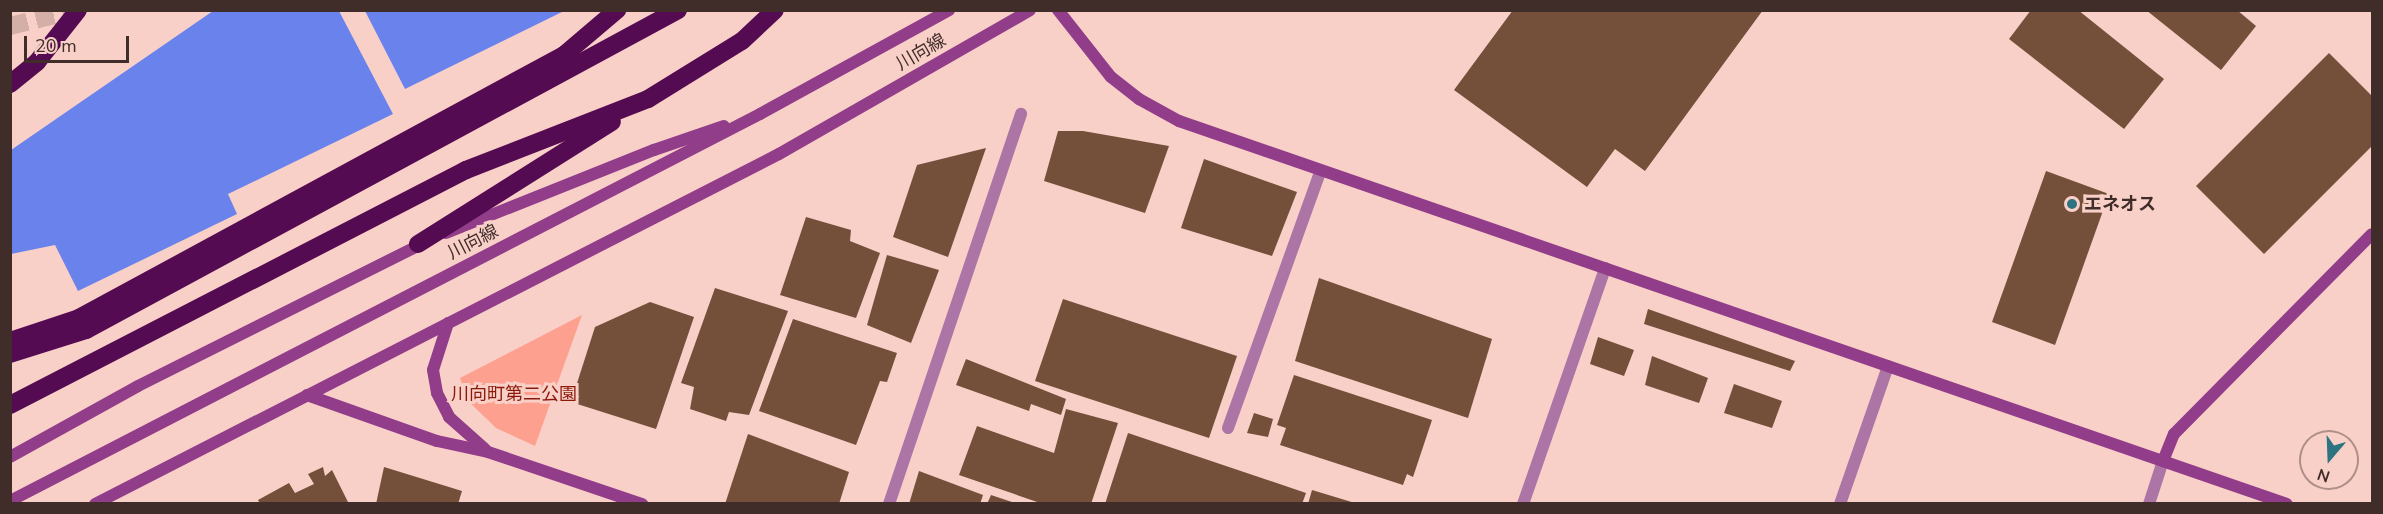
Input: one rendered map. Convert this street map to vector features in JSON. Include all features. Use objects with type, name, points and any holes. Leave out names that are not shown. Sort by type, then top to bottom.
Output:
[{"type":"highway","points":[[10,84],[37,62],[78,10]]},
{"type":"highway","points":[[564,55],[604,10]]},
{"type":"highway","points":[[10,343],[83,324],[564,55],[617,10]]},
{"type":"highway","points":[[10,354],[83,324],[678,10]]},
{"type":"highway","points":[[418,244],[733,47],[774,10]]},
{"type":"highway","points":[[10,405],[466,170],[648,99]]},
{"type":"highway","points":[[10,332],[83,324]]},
{"type":"street","name":"川向線","points":[[10,501],[760,114],[949,10]]},
{"type":"street","name":"川向線","points":[[95,504],[779,153],[1030,10]]},
{"type":"street","points":[[1058,10],[1111,77],[1139,99],[1179,122],[2287,504]]},
{"type":"street","points":[[10,457],[138,386],[418,244],[654,150],[760,114]]},
{"type":"street","points":[[889,504],[1021,114]]},
{"type":"street","points":[[1228,428],[1320,172]]},
{"type":"street","points":[[2149,504],[2174,434],[2373,234]]},
{"type":"street","points":[[1522,504],[1605,268]]},
{"type":"street","points":[[448,323],[432,370],[437,393],[449,417],[488,452]]},
{"type":"street","points":[[1840,504],[1888,366]]},
{"type":"street","points":[[307,395],[437,441],[488,452],[642,504]]},
{"type":"green space","name":"川向町第二公園","points":[[582,315],[535,446],[496,428],[468,401],[460,378]]},
{"type":"water","points":[[213,11],[339,11],[393,114],[228,194],[237,214],[78,291],[55,245],[11,254],[11,150]]},
{"type":"water","points":[[365,11],[564,11],[405,89]]},
{"type":"building","points":[[1513,10],[1763,10],[1645,171],[1615,149],[1587,187],[1454,90]]},
{"type":"building","points":[[2031,10],[2078,10],[2164,79],[2124,129],[2009,39]]},
{"type":"building","points":[[2146,10],[2237,10],[2256,26],[2221,70]]},
{"type":"building","points":[[2329,53],[2372,96],[2372,146],[2264,254],[2196,186]]},
{"type":"building","points":[[1058,131],[1083,131],[1169,146],[1145,213],[1044,181]]},
{"type":"building","points":[[986,148],[948,257],[893,237],[917,165]]},
{"type":"building","points":[[1204,159],[1297,192],[1272,256],[1181,228]]},
{"type":"building","points":[[2046,171],[2109,194],[2055,345],[1992,322]]},
{"type":"building","points":[[806,217],[851,230],[850,241],[880,253],[856,318],[780,295]]},
{"type":"building","points":[[887,255],[939,270],[911,343],[867,325]]},
{"type":"building","points":[[1319,278],[1492,339],[1468,418],[1295,361]]},
{"type":"building","points":[[715,288],[788,311],[749,415],[729,412],[726,421],[690,409],[694,387],[681,383]]},
{"type":"building","points":[[1063,299],[1237,356],[1209,438],[1035,381]]},
{"type":"building","points":[[650,302],[694,317],[656,429],[571,402],[595,327]]},
{"type":"building","points":[[1648,309],[1795,361],[1790,371],[1644,324]]},
{"type":"building","points":[[793,319],[897,353],[887,382],[880,381],[856,445],[759,411]]},
{"type":"building","points":[[1598,337],[1634,350],[1624,376],[1590,364]]},
{"type":"building","points":[[1652,356],[1708,378],[1699,403],[1645,385]]},
{"type":"building","points":[[966,359],[1066,399],[1061,415],[1031,404],[1029,411],[956,385]]},
{"type":"building","points":[[1294,375],[1432,420],[1413,477],[1407,474],[1403,485],[1280,445],[1286,428],[1277,425]]},
{"type":"building","points":[[1734,384],[1782,401],[1772,428],[1724,413]]},
{"type":"building","points":[[1066,409],[1118,423],[1091,504],[1043,504],[959,475],[977,426],[1054,453]]},
{"type":"building","points":[[1254,413],[1273,419],[1268,437],[1247,433]]},
{"type":"building","points":[[1128,433],[1306,493],[1302,504],[1105,504]]},
{"type":"building","points":[[748,434],[849,472],[839,504],[725,504]]},
{"type":"building","points":[[323,467],[325,476],[332,470],[349,504],[260,504],[258,500],[289,483],[295,493],[314,484],[308,474]]},
{"type":"building","points":[[384,467],[462,491],[458,504],[376,504]]},
{"type":"building","points":[[919,471],[983,495],[980,504],[909,504]]},
{"type":"building","points":[[1312,490],[1355,503],[1355,504],[1308,504]]},
{"type":"building","points":[[991,495],[1015,503],[1015,504],[987,504]]},
{"type":"tunnel","points":[[10,26],[75,10]]},
{"type":"place","name":"エネオス","points":[[2072,204]]}]
